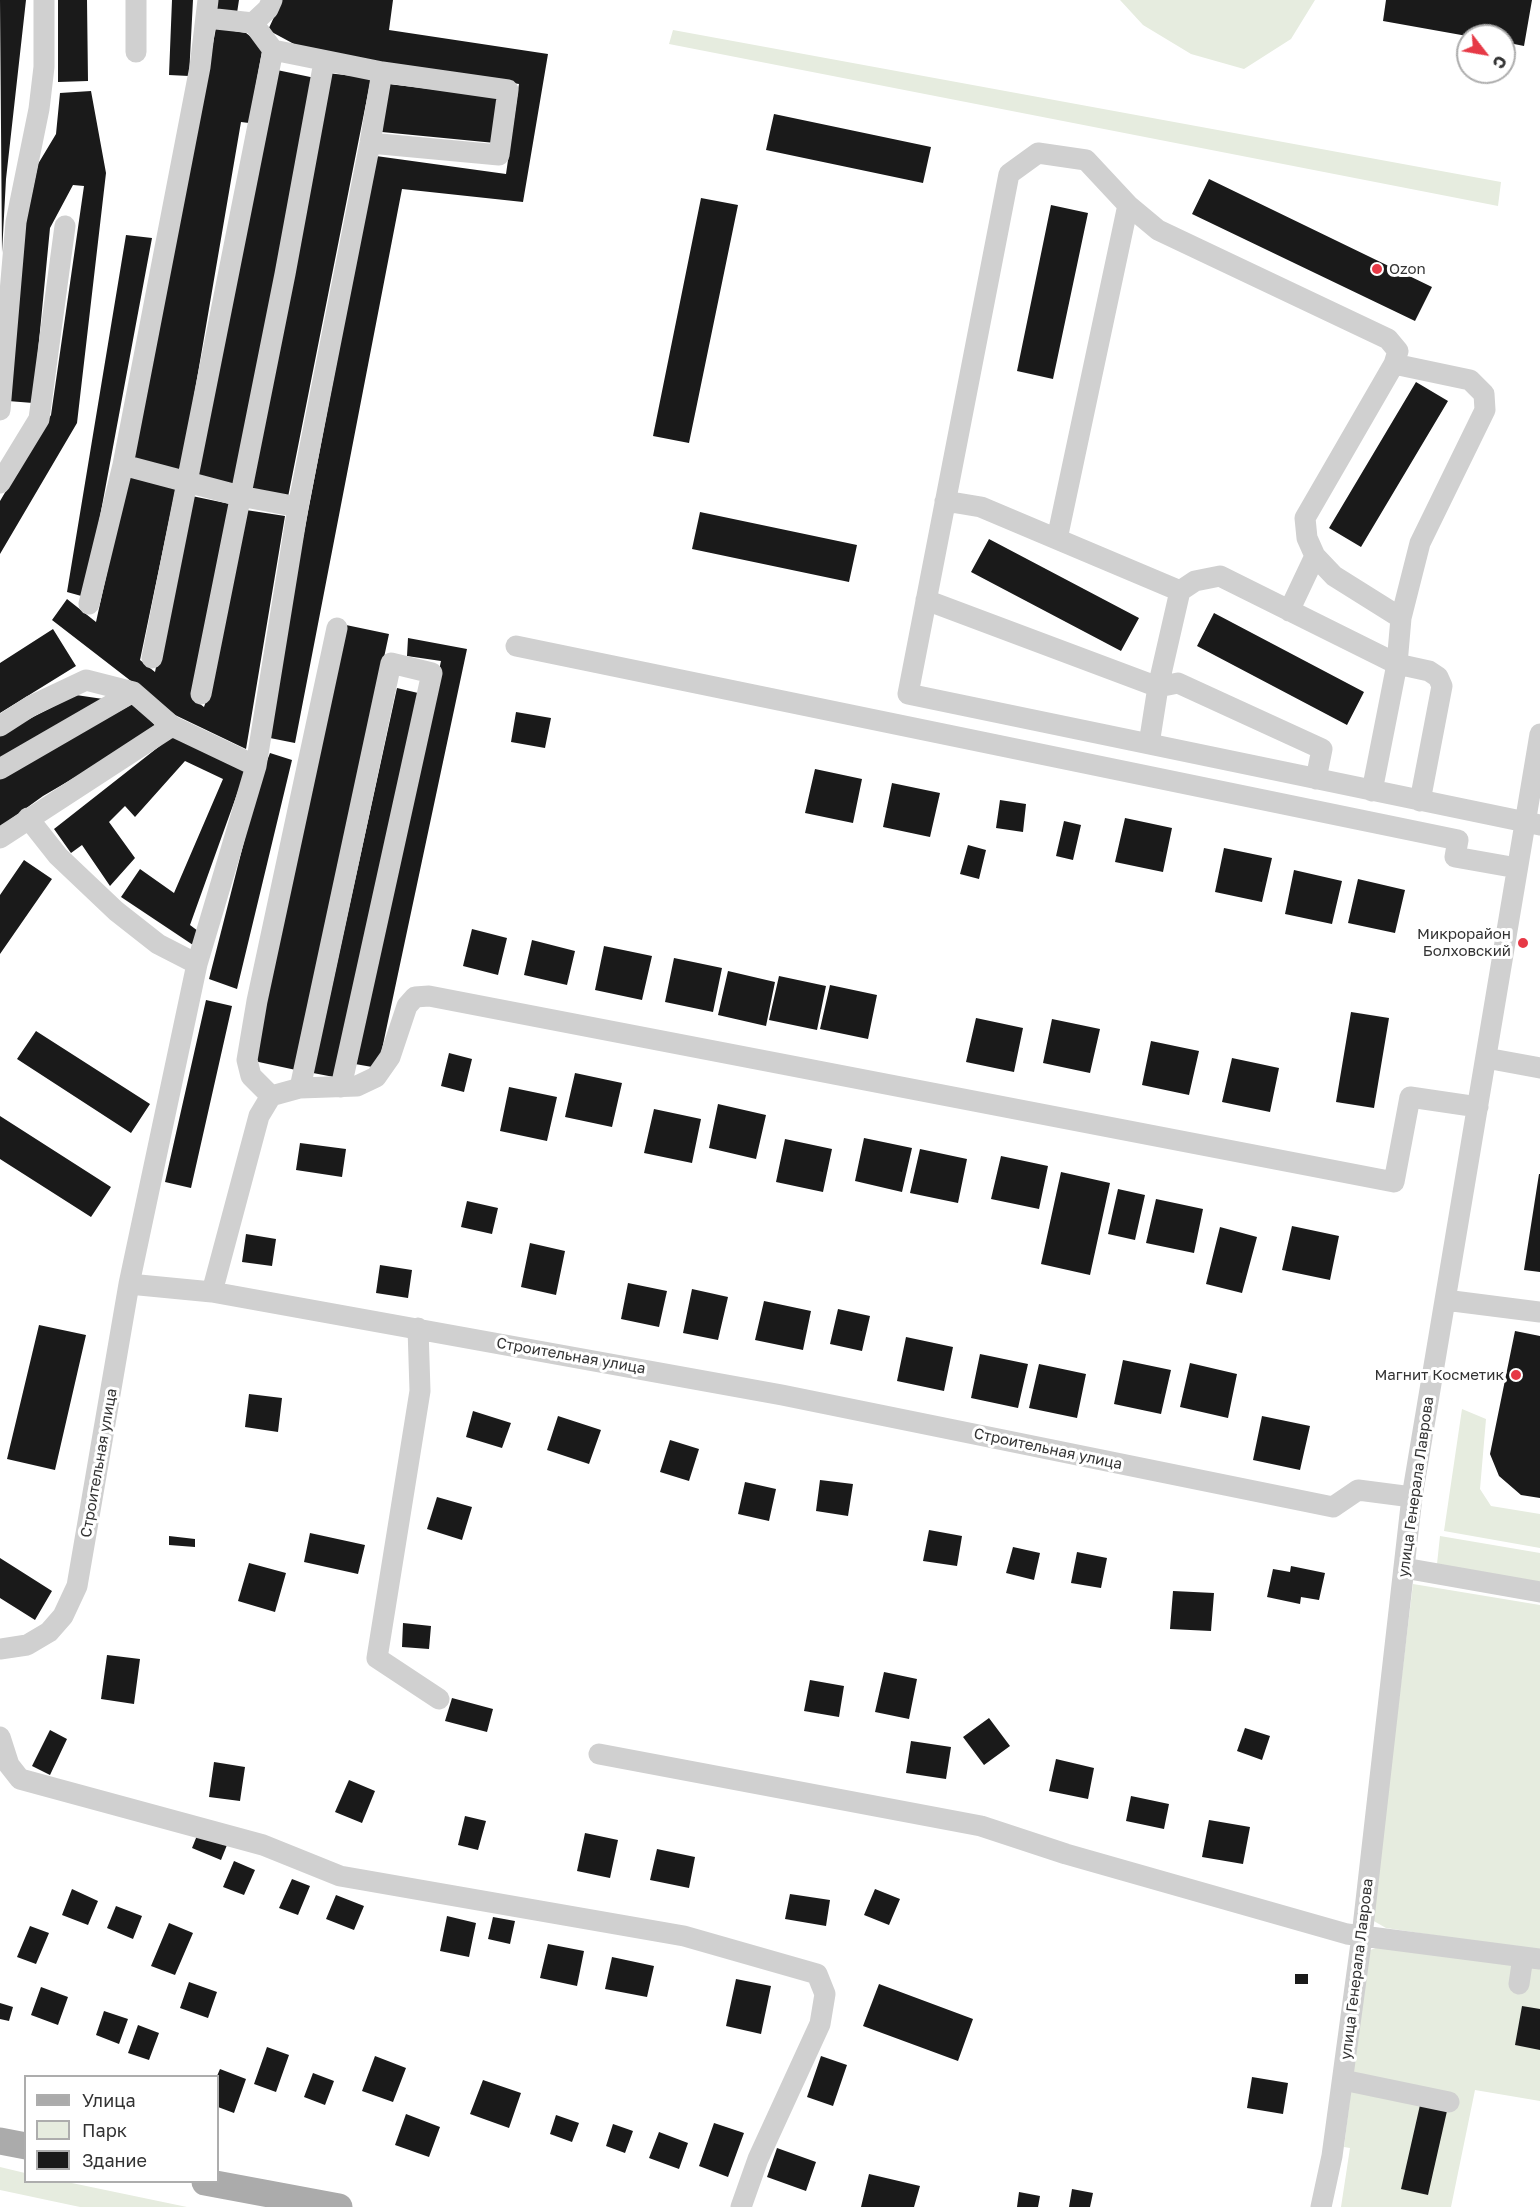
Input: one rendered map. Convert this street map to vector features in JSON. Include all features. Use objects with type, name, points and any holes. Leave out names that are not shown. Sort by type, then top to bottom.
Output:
[{"type":"main road","points":[[0,2141],[24,2146]]},
{"type":"main road","points":[[215,2183],[339,2207]]},
{"type":"street","points":[[0,410],[16,222],[39,109],[44,67],[44,0]]},
{"type":"street","points":[[136,0],[136,52]]},
{"type":"street","points":[[254,23],[268,9],[272,0]]},
{"type":"street","points":[[89,604],[123,465],[200,67],[208,9],[254,23],[273,50],[382,72],[508,90],[499,155],[370,143]]},
{"type":"street","points":[[152,658],[273,50]]},
{"type":"street","points":[[201,694],[324,62]]},
{"type":"street","points":[[129,1284],[197,964],[256,766],[298,507],[382,72]]},
{"type":"street","points":[[1401,618],[1334,576],[1315,556],[1307,538],[1305,518],[1394,364],[1398,351],[1388,339],[1158,230],[1128,206],[1086,160],[1038,153],[1009,174],[908,694],[1532,824]]},
{"type":"street","points":[[1057,539],[1128,206]]},
{"type":"street","points":[[0,483],[39,419],[65,226]]},
{"type":"street","points":[[1372,791],[1397,664],[1401,618],[1419,543],[1485,411],[1484,394],[1470,380],[1394,364]]},
{"type":"street","points":[[123,465],[240,496],[298,507]]},
{"type":"street","points":[[945,501],[981,507],[1180,591]]},
{"type":"street","points":[[1289,610],[1315,556]]},
{"type":"street","points":[[1149,744],[1158,687],[1180,591],[1195,581],[1220,576],[1397,664],[1430,671],[1438,676],[1442,686],[1420,801]]},
{"type":"street","points":[[926,600],[1158,687],[1178,683],[1322,749],[1316,779]]},
{"type":"street","points":[[271,1096],[251,1076],[247,1060],[257,1001],[337,628]]},
{"type":"street","points":[[516,646],[1458,840],[1455,857],[1517,868]]},
{"type":"street","points":[[300,1088],[391,663],[432,673],[341,1087]]},
{"type":"street","points":[[0,726],[31,706],[86,680],[133,692],[172,726],[256,766]]},
{"type":"street","points":[[0,769],[133,692]]},
{"type":"street","points":[[0,838],[172,726]]},
{"type":"street","name":"улица Генерала Лаврова","points":[[1321,2207],[1362,1936],[1412,1497],[1517,868],[1532,824],[1540,734]]},
{"type":"street","points":[[28,818],[58,856],[116,911],[158,944],[197,964]]},
{"type":"street","points":[[212,1292],[259,1116],[271,1096],[300,1088],[357,1086],[376,1077],[390,1057],[408,1006],[415,997],[429,996],[1394,1182],[1410,1097],[1478,1107]]},
{"type":"street","points":[[1486,1058],[1540,1068]]},
{"type":"street","name":"Строительная улица","points":[[0,1649],[27,1645],[49,1632],[63,1616],[77,1586],[129,1284],[212,1292],[782,1395],[1333,1507],[1358,1490],[1412,1497]]},
{"type":"street","points":[[1445,1300],[1540,1312]]},
{"type":"street","points":[[418,1328],[420,1391],[377,1658],[439,1699]]},
{"type":"street","points":[[1404,1568],[1540,1592]]},
{"type":"street","points":[[0,1737],[9,1765],[20,1779],[263,1845],[340,1876],[684,1936],[817,1974],[825,1994],[820,2024],[758,2159],[741,2207]]},
{"type":"street","points":[[599,1754],[981,1826],[1066,1854],[1362,1936],[1532,1958],[1519,1984]]},
{"type":"street","points":[[1342,2080],[1449,2102]]},
{"type":"green space","points":[[1120,0],[1315,0],[1291,39],[1244,69],[1191,54],[1143,25]]},
{"type":"green space","points":[[673,30],[1501,182],[1498,206],[669,44]]},
{"type":"green space","points":[[1462,1409],[1486,1419],[1480,1489],[1491,1506],[1540,1514],[1540,1548],[1444,1531]]},
{"type":"green space","points":[[1440,1536],[1540,1553],[1540,1584],[1437,1564]]},
{"type":"green space","points":[[1413,1584],[1540,1605],[1540,1951],[1386,1928],[1372,1920]]},
{"type":"green space","points":[[1383,1945],[1540,1969],[1540,2101],[1475,2090],[1451,2207],[1341,2207],[1350,2148],[1344,2147],[1368,1951]]},
{"type":"green space","points":[[0,2167],[24,2173],[24,2183],[72,2183],[187,2207],[80,2207],[0,2190]]},
{"type":"building","points":[[0,0],[26,0],[6,179],[2,253]]},
{"type":"building","points":[[58,0],[87,0],[88,81],[58,82]]},
{"type":"building","points":[[172,0],[193,0],[189,76],[169,75]]},
{"type":"building","points":[[217,0],[239,0],[237,13],[217,10]]},
{"type":"building","points":[[282,0],[393,0],[389,30],[548,54],[523,202],[402,189],[295,743],[265,737],[376,156],[506,174],[519,84],[307,51],[268,30]]},
{"type":"building","points":[[1386,0],[1532,0],[1524,46],[1516,44],[1516,24],[1456,24],[1456,34],[1383,21]]},
{"type":"building","points":[[216,28],[246,33],[263,46],[249,123],[241,122],[181,472],[131,461]]},
{"type":"building","points":[[277,70],[315,78],[233,485],[194,477]]},
{"type":"building","points":[[327,73],[371,78],[288,497],[249,491]]},
{"type":"building","points":[[388,84],[498,97],[495,143],[382,132]]},
{"type":"building","points":[[91,91],[106,173],[77,423],[0,554],[0,501],[51,415],[84,186],[73,185],[50,228],[33,403],[8,401],[25,226],[38,164],[56,134],[60,93]]},
{"type":"building","points":[[774,114],[931,147],[923,183],[766,150]]},
{"type":"building","points":[[1209,179],[1432,287],[1415,321],[1192,214]]},
{"type":"building","points":[[701,198],[738,205],[689,443],[653,436]]},
{"type":"building","points":[[1051,205],[1088,213],[1053,379],[1017,371]]},
{"type":"building","points":[[126,235],[152,238],[85,597],[67,592]]},
{"type":"building","points":[[1416,382],[1448,401],[1361,547],[1329,528]]},
{"type":"building","points":[[129,473],[176,487],[140,660],[155,672],[192,496],[230,504],[192,698],[204,707],[212,683],[246,510],[285,516],[246,749],[175,715],[52,620],[67,599],[96,622]]},
{"type":"building","points":[[700,512],[857,545],[849,582],[692,549]]},
{"type":"building","points":[[989,539],[1139,618],[1121,651],[971,572]]},
{"type":"building","points":[[1214,613],[1364,692],[1347,725],[1197,646]]},
{"type":"building","points":[[346,625],[389,634],[296,1070],[254,1061]]},
{"type":"building","points":[[53,629],[76,666],[0,713],[0,663]]},
{"type":"building","points":[[408,638],[467,649],[378,1068],[355,1064],[441,661],[407,656]]},
{"type":"building","points":[[397,688],[418,693],[334,1077],[313,1073]]},
{"type":"building","points":[[76,695],[103,699],[0,763],[0,734]]},
{"type":"building","points":[[136,702],[158,729],[43,796],[0,827],[0,778]]},
{"type":"building","points":[[516,712],[551,718],[545,748],[511,742]]},
{"type":"building","points":[[175,734],[246,769],[190,925],[198,931],[193,945],[121,897],[140,869],[174,893],[223,779],[185,761],[135,817],[125,806],[109,822],[135,858],[110,886],[82,845],[71,853],[54,829]]},
{"type":"building","points":[[270,753],[292,760],[237,989],[209,979],[260,779]]},
{"type":"building","points":[[815,769],[862,779],[853,823],[805,813]]},
{"type":"building","points":[[892,783],[940,793],[930,837],[883,827]]},
{"type":"building","points":[[1000,800],[1026,804],[1023,832],[996,828]]},
{"type":"building","points":[[1125,818],[1172,828],[1163,872],[1115,862]]},
{"type":"building","points":[[1064,821],[1081,825],[1073,860],[1056,856]]},
{"type":"building","points":[[968,845],[986,850],[979,879],[960,874]]},
{"type":"building","points":[[1224,848],[1272,858],[1262,902],[1215,892]]},
{"type":"building","points":[[24,860],[52,879],[0,954],[0,895]]},
{"type":"building","points":[[1294,870],[1342,881],[1332,924],[1285,914]]},
{"type":"building","points":[[1358,879],[1405,890],[1395,933],[1348,923]]},
{"type":"building","points":[[472,929],[507,938],[498,975],[463,966]]},
{"type":"building","points":[[532,940],[575,951],[567,985],[524,975]]},
{"type":"building","points":[[604,946],[652,956],[642,1000],[595,990]]},
{"type":"building","points":[[674,958],[722,968],[713,1012],[665,1002]]},
{"type":"building","points":[[728,971],[775,982],[766,1026],[718,1015]]},
{"type":"building","points":[[779,976],[826,986],[817,1030],[769,1020]]},
{"type":"building","points":[[830,985],[877,995],[868,1039],[820,1029]]},
{"type":"building","points":[[206,1000],[232,1006],[191,1188],[165,1182]]},
{"type":"building","points":[[1351,1012],[1389,1018],[1374,1108],[1336,1102]]},
{"type":"building","points":[[976,1018],[1023,1028],[1014,1072],[966,1062]]},
{"type":"building","points":[[1052,1019],[1100,1029],[1090,1073],[1043,1063]]},
{"type":"building","points":[[36,1031],[150,1104],[131,1133],[17,1059]]},
{"type":"building","points":[[1151,1041],[1199,1051],[1189,1095],[1142,1085]]},
{"type":"building","points":[[449,1053],[472,1059],[464,1092],[441,1086]]},
{"type":"building","points":[[1232,1058],[1279,1068],[1270,1112],[1222,1102]]},
{"type":"building","points":[[575,1073],[622,1083],[612,1127],[565,1117]]},
{"type":"building","points":[[509,1087],[557,1097],[547,1141],[500,1131]]},
{"type":"building","points":[[718,1104],[766,1115],[756,1159],[709,1148]]},
{"type":"building","points":[[654,1109],[701,1119],[692,1163],[644,1153]]},
{"type":"building","points":[[0,1116],[111,1187],[91,1217],[0,1159]]},
{"type":"building","points":[[864,1138],[912,1148],[902,1192],[855,1181]]},
{"type":"building","points":[[785,1139],[832,1149],[823,1192],[776,1182]]},
{"type":"building","points":[[300,1143],[346,1149],[342,1177],[296,1170]]},
{"type":"building","points":[[920,1149],[967,1159],[958,1203],[910,1193]]},
{"type":"building","points":[[1001,1156],[1048,1166],[1039,1209],[991,1199]]},
{"type":"building","points":[[1061,1172],[1110,1183],[1090,1275],[1041,1264]]},
{"type":"building","points":[[1540,1174],[1540,1272],[1524,1270]]},
{"type":"building","points":[[1118,1189],[1145,1195],[1135,1240],[1108,1234]]},
{"type":"building","points":[[1156,1199],[1203,1209],[1194,1253],[1146,1243]]},
{"type":"building","points":[[467,1201],[498,1208],[492,1234],[461,1227]]},
{"type":"building","points":[[1292,1226],[1339,1236],[1330,1280],[1282,1270]]},
{"type":"building","points":[[1220,1227],[1257,1237],[1242,1293],[1206,1284]]},
{"type":"building","points":[[246,1234],[276,1239],[272,1266],[242,1262]]},
{"type":"building","points":[[530,1243],[565,1251],[556,1295],[521,1287]]},
{"type":"building","points":[[380,1265],[412,1270],[408,1298],[376,1293]]},
{"type":"building","points":[[628,1283],[667,1291],[659,1327],[621,1319]]},
{"type":"building","points":[[692,1289],[728,1297],[718,1340],[683,1333]]},
{"type":"building","points":[[764,1301],[811,1311],[803,1350],[755,1340]]},
{"type":"building","points":[[838,1309],[870,1316],[862,1351],[830,1344]]},
{"type":"building","points":[[39,1325],[86,1335],[55,1470],[7,1459]]},
{"type":"building","points":[[1515,1331],[1540,1336],[1540,1498],[1521,1495],[1499,1476],[1490,1454]]},
{"type":"building","points":[[906,1337],[953,1347],[944,1391],[897,1381]]},
{"type":"building","points":[[980,1354],[1028,1364],[1018,1408],[971,1398]]},
{"type":"building","points":[[1123,1360],[1171,1370],[1161,1414],[1114,1404]]},
{"type":"building","points":[[1190,1363],[1237,1374],[1228,1418],[1180,1407]]},
{"type":"building","points":[[1039,1364],[1086,1374],[1077,1418],[1029,1408]]},
{"type":"building","points":[[249,1394],[282,1398],[278,1432],[245,1427]]},
{"type":"building","points":[[473,1411],[511,1423],[502,1448],[466,1437]]},
{"type":"building","points":[[558,1416],[601,1430],[589,1464],[547,1450]]},
{"type":"building","points":[[1262,1416],[1310,1426],[1300,1470],[1253,1460]]},
{"type":"building","points":[[670,1440],[699,1449],[689,1481],[660,1472]]},
{"type":"building","points":[[820,1480],[853,1484],[848,1516],[816,1511]]},
{"type":"building","points":[[745,1482],[776,1489],[769,1521],[738,1514]]},
{"type":"building","points":[[437,1497],[472,1507],[462,1540],[427,1529]]},
{"type":"building","points":[[929,1530],[962,1536],[957,1566],[923,1561]]},
{"type":"building","points":[[310,1533],[365,1545],[358,1574],[304,1562]]},
{"type":"building","points":[[169,1536],[195,1539],[195,1547],[169,1545]]},
{"type":"building","points":[[1013,1547],[1040,1553],[1034,1580],[1006,1573]]},
{"type":"building","points":[[1077,1552],[1107,1558],[1101,1588],[1071,1583]]},
{"type":"building","points":[[0,1558],[52,1591],[35,1620],[0,1598]]},
{"type":"building","points":[[249,1563],[286,1573],[275,1612],[238,1601]]},
{"type":"building","points":[[1291,1566],[1325,1573],[1319,1600],[1301,1597],[1300,1604],[1267,1597],[1273,1569],[1290,1572]]},
{"type":"building","points":[[1173,1591],[1214,1593],[1211,1631],[1170,1629]]},
{"type":"building","points":[[403,1623],[431,1626],[429,1649],[402,1647]]},
{"type":"building","points":[[107,1655],[140,1659],[134,1704],[101,1699]]},
{"type":"building","points":[[884,1672],[917,1679],[909,1719],[875,1712]]},
{"type":"building","points":[[810,1680],[844,1686],[839,1717],[804,1711]]},
{"type":"building","points":[[452,1698],[493,1709],[487,1732],[445,1721]]},
{"type":"building","points":[[989,1718],[1010,1746],[984,1765],[963,1737]]},
{"type":"building","points":[[1245,1728],[1270,1736],[1262,1760],[1237,1751]]},
{"type":"building","points":[[50,1730],[67,1739],[50,1775],[32,1766]]},
{"type":"building","points":[[911,1741],[951,1747],[946,1779],[906,1773]]},
{"type":"building","points":[[1056,1759],[1094,1768],[1088,1799],[1049,1791]]},
{"type":"building","points":[[214,1762],[245,1767],[240,1801],[209,1797]]},
{"type":"building","points":[[349,1780],[375,1791],[362,1823],[335,1812]]},
{"type":"building","points":[[1131,1796],[1169,1804],[1164,1829],[1126,1821]]},
{"type":"building","points":[[465,1816],[486,1821],[478,1850],[458,1845]]},
{"type":"building","points":[[1209,1820],[1250,1827],[1243,1864],[1202,1857]]},
{"type":"building","points":[[198,1833],[227,1845],[221,1860],[192,1848]]},
{"type":"building","points":[[585,1833],[618,1840],[610,1878],[577,1871]]},
{"type":"building","points":[[657,1849],[695,1857],[689,1888],[650,1880]]},
{"type":"building","points":[[234,1861],[255,1870],[244,1895],[223,1887]]},
{"type":"building","points":[[292,1879],[310,1886],[298,1915],[279,1908]]},
{"type":"building","points":[[72,1889],[98,1901],[88,1925],[62,1915]]},
{"type":"building","points":[[875,1889],[900,1899],[889,1925],[864,1915]]},
{"type":"building","points":[[790,1894],[830,1900],[826,1926],[785,1919]]},
{"type":"building","points":[[336,1895],[364,1906],[354,1930],[326,1919]]},
{"type":"building","points":[[116,1906],[142,1916],[133,1939],[107,1928]]},
{"type":"building","points":[[447,1916],[476,1923],[469,1957],[440,1951]]},
{"type":"building","points":[[493,1917],[515,1921],[510,1944],[488,1939]]},
{"type":"building","points":[[169,1923],[193,1933],[175,1975],[151,1966]]},
{"type":"building","points":[[30,1926],[49,1933],[36,1964],[17,1957]]},
{"type":"building","points":[[548,1944],[584,1951],[577,1986],[540,1978]]},
{"type":"building","points":[[612,1957],[654,1966],[647,1997],[605,1989]]},
{"type":"building","points":[[1295,1974],[1308,1974],[1308,1984],[1295,1984]]},
{"type":"building","points":[[736,1979],[771,1986],[761,2034],[726,2026]]},
{"type":"building","points":[[189,1982],[217,1992],[208,2018],[180,2008]]},
{"type":"building","points":[[879,1984],[973,2019],[958,2061],[863,2026]]},
{"type":"building","points":[[41,1987],[68,1997],[58,2025],[31,2015]]},
{"type":"building","points":[[0,2003],[13,2007],[9,2021],[0,2019]]},
{"type":"building","points":[[1522,2006],[1540,2009],[1540,2050],[1515,2045]]},
{"type":"building","points":[[104,2011],[128,2019],[119,2044],[96,2035]]},
{"type":"building","points":[[138,2025],[159,2033],[149,2060],[128,2053]]},
{"type":"building","points":[[267,2047],[289,2055],[276,2092],[254,2084]]},
{"type":"building","points":[[375,2056],[406,2068],[393,2102],[362,2091]]},
{"type":"building","points":[[821,2056],[847,2065],[833,2106],[807,2097]]},
{"type":"building","points":[[220,2069],[246,2079],[234,2113],[219,2107],[217,2075]]},
{"type":"building","points":[[313,2073],[334,2081],[325,2105],[304,2097]]},
{"type":"building","points":[[1252,2077],[1288,2083],[1283,2114],[1247,2108]]},
{"type":"building","points":[[483,2080],[521,2093],[509,2128],[470,2114]]},
{"type":"building","points":[[1420,2105],[1447,2111],[1428,2195],[1401,2189]]},
{"type":"building","points":[[406,2114],[440,2127],[429,2157],[395,2145]]},
{"type":"building","points":[[556,2115],[579,2123],[572,2142],[550,2134]]},
{"type":"building","points":[[714,2123],[744,2133],[728,2177],[699,2166]]},
{"type":"building","points":[[613,2124],[633,2131],[625,2153],[606,2146]]},
{"type":"building","points":[[659,2132],[688,2143],[679,2169],[649,2158]]},
{"type":"building","points":[[777,2148],[816,2162],[806,2191],[767,2177]]},
{"type":"building","points":[[869,2174],[920,2186],[914,2207],[861,2207]]},
{"type":"building","points":[[1072,2189],[1093,2193],[1090,2207],[1069,2207]]},
{"type":"building","points":[[1019,2192],[1040,2196],[1038,2207],[1017,2207]]},
{"type":"place","name":"Ozon","points":[[1377,269]]},
{"type":"place","name":"Микрорайон Болховский","points":[[1523,943]]},
{"type":"place","name":"Магнит Косметик","points":[[1516,1375]]}]
